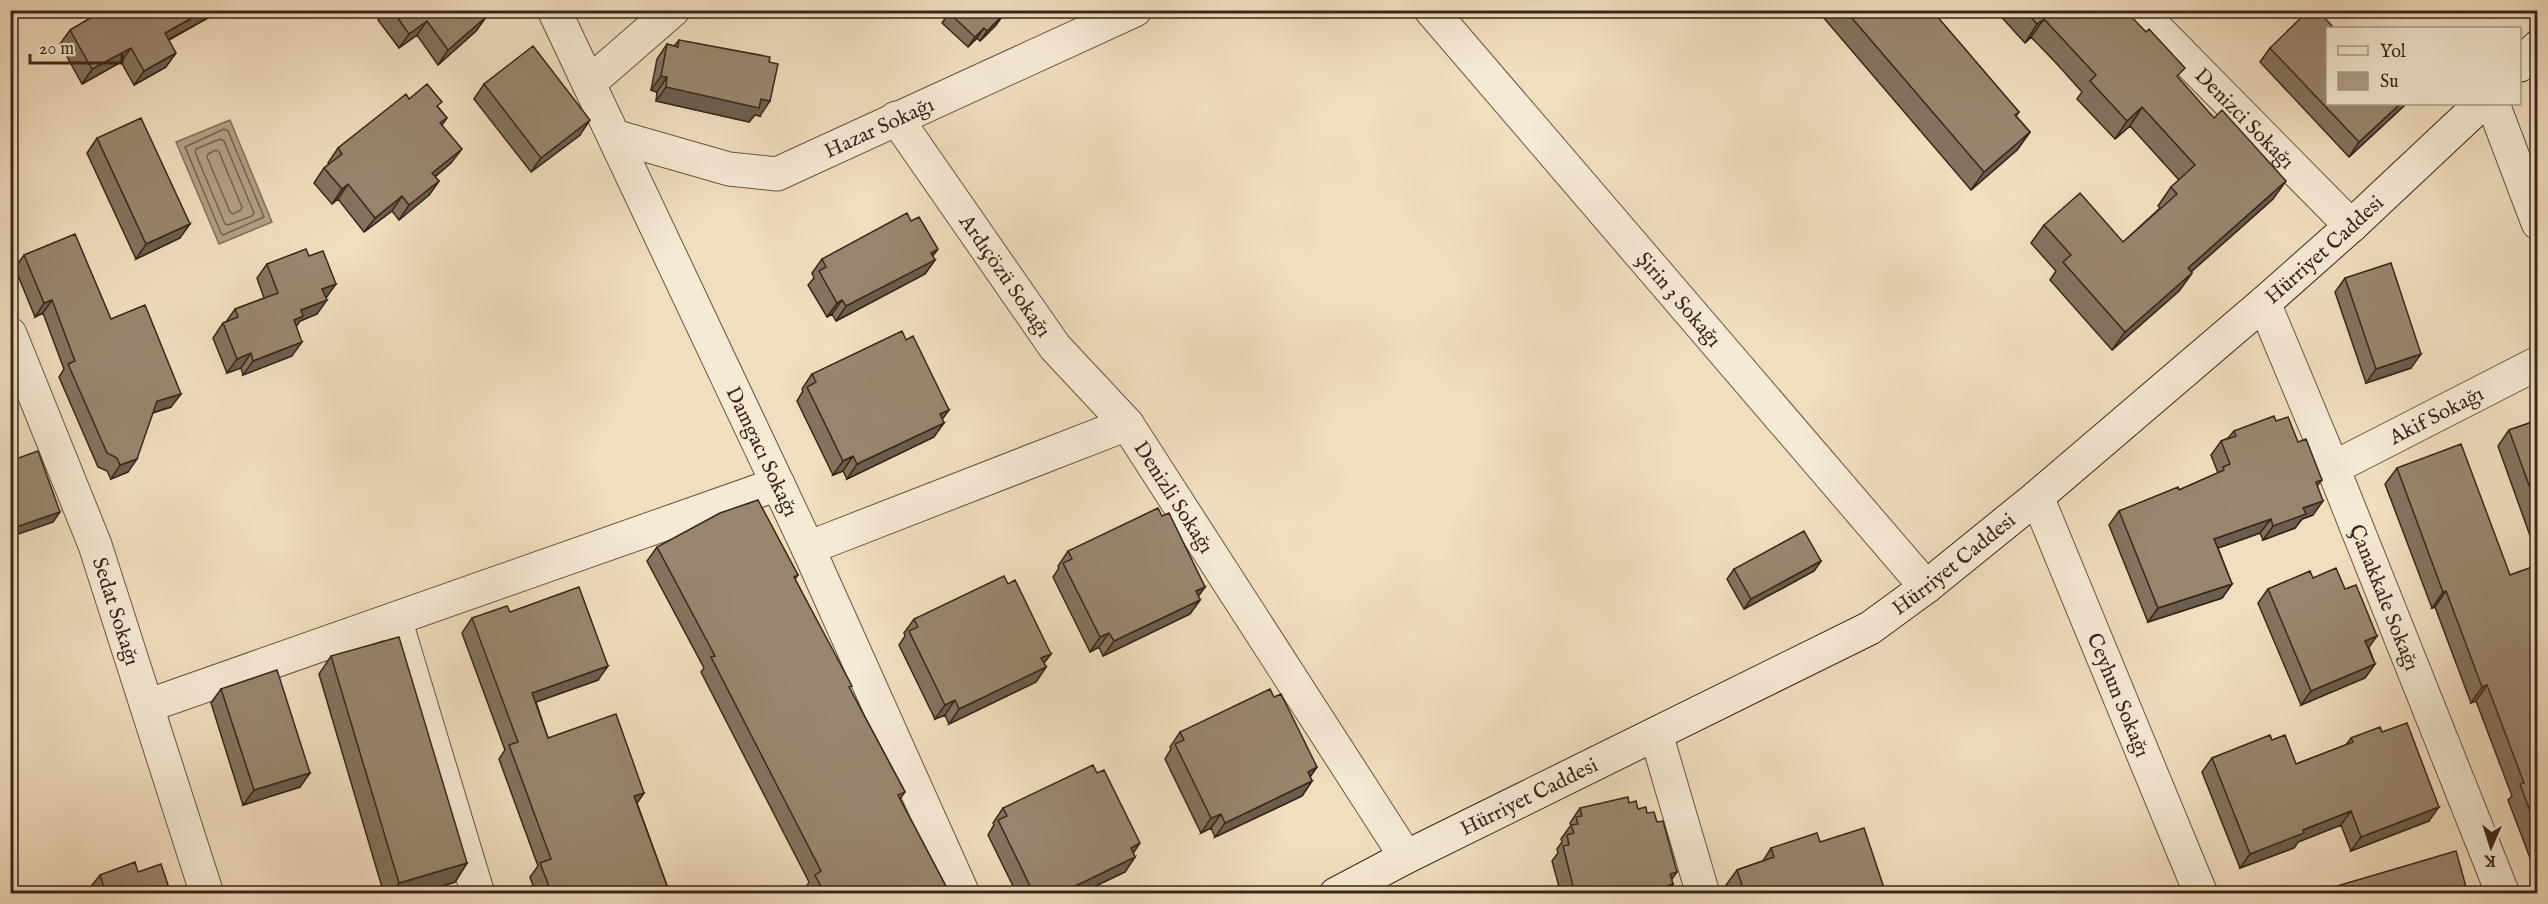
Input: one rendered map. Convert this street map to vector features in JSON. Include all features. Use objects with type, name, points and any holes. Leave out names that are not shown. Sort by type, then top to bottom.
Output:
[{"type":"street","name":"Damgacı Sokağı","points":[[554,10],[808,548],[963,894]]},
{"type":"street","points":[[589,82],[673,10]]},
{"type":"street","name":"Hazar Sokağı","points":[[614,136],[729,169],[777,174],[1134,10]]},
{"type":"street","name":"Şirin 3 Sokağı","points":[[1431,10],[1926,587]]},
{"type":"street","name":"Denizci Sokağı","points":[[2138,10],[2352,226]]},
{"type":"street","points":[[2521,65],[2538,47]]},
{"type":"street","name":"Hürriyet Caddesi","points":[[1336,894],[1406,856],[1870,628],[1926,587],[2037,497],[2264,303],[2352,226],[2480,105]]},
{"type":"street","points":[[2493,105],[2538,223]]},
{"type":"street","name":"Ardıçözü Sokağı","points":[[896,118],[1055,347],[1127,424]]},
{"type":"street","name":"Çanakkale Sokağı","points":[[2264,303],[2333,468],[2503,894]]},
{"type":"street","name":"Sedat Sokağı","points":[[10,334],[95,545],[207,894]]},
{"type":"street","name":"Akif Sokağı","points":[[2333,468],[2538,363]]},
{"type":"street","name":"Denizli Sokağı","points":[[808,548],[1127,424],[1406,856]]},
{"type":"street","points":[[147,706],[778,484]]},
{"type":"street","name":"Ceyhun Sokağı","points":[[2037,497],[2201,894]]},
{"type":"street","points":[[395,619],[478,894]]},
{"type":"street","points":[[1656,734],[1703,894]]},
{"type":"water","points":[[230,120],[272,222],[219,244],[176,142]]},
{"type":"building","points":[[104,10],[206,10],[165,33],[176,53],[144,71],[131,48],[92,69],[70,30]]},
{"type":"building","points":[[392,10],[481,10],[486,17],[448,50],[427,21],[409,34]]},
{"type":"building","points":[[952,10],[1003,10],[1001,12],[1003,15],[987,31],[984,28],[975,37],[949,13]]},
{"type":"building","points":[[1845,10],[1925,10],[1932,18],[1936,15],[2019,112],[2015,115],[2030,132],[1984,172]]},
{"type":"building","points":[[2024,10],[2125,10],[2146,32],[2149,29],[2185,68],[2177,76],[2214,118],[2222,110],[2286,181],[2188,268],[2192,273],[2125,332],[2063,262],[2071,255],[2044,225],[2080,193],[2123,242],[2177,194],[2171,187],[2195,165],[2142,107],[2127,121],[2090,81],[2096,75],[2044,19],[2037,24]]},
{"type":"building","points":[[2309,10],[2317,10],[2333,27],[2326,27],[2326,105],[2399,105],[2359,142],[2270,48]]},
{"type":"building","points":[[679,40],[770,57],[769,62],[778,64],[770,101],[761,99],[759,108],[666,87],[667,77],[661,76],[667,44],[678,47]]},
{"type":"building","points":[[533,46],[590,120],[541,158],[484,84]]},
{"type":"building","points":[[427,84],[442,102],[437,106],[447,118],[440,123],[462,149],[432,173],[439,181],[409,205],[402,196],[375,218],[348,184],[342,189],[324,168],[342,154],[338,148],[406,94],[409,99]]},
{"type":"building","points":[[141,118],[190,224],[146,244],[97,138]]},
{"type":"building","points":[[907,213],[911,221],[919,217],[938,249],[931,253],[935,260],[846,306],[842,300],[837,303],[819,271],[826,267],[822,259]]},
{"type":"building","points":[[75,234],[111,319],[145,305],[181,394],[157,401],[137,459],[120,465],[117,458],[107,453],[68,364],[75,361],[52,300],[44,303],[24,255]]},
{"type":"building","points":[[306,249],[309,256],[323,251],[336,284],[322,289],[327,300],[301,310],[303,316],[294,320],[302,342],[253,361],[251,353],[237,359],[223,323],[238,317],[235,309],[278,293],[267,264]]},
{"type":"building","points":[[2391,263],[2421,354],[2376,369],[2345,278]]},
{"type":"building","points":[[902,331],[906,340],[913,336],[949,410],[940,414],[944,423],[857,464],[853,456],[843,461],[807,387],[816,382],[812,374]]},
{"type":"building","points":[[2274,416],[2276,421],[2288,417],[2298,442],[2306,439],[2322,480],[2316,482],[2323,501],[2303,508],[2306,514],[2273,526],[2271,519],[2214,539],[2232,584],[2158,608],[2119,511],[2178,487],[2179,490],[2224,470],[2223,467],[2230,464],[2221,441],[2236,436],[2234,431]]},
{"type":"building","points":[[2538,420],[2538,510],[2509,430]]},
{"type":"building","points":[[2461,444],[2510,575],[2538,565],[2538,833],[2520,784],[2524,783],[2487,685],[2482,687],[2446,591],[2443,592],[2397,468]]},
{"type":"building","points":[[38,451],[60,512],[10,529],[10,461]]},
{"type":"building","points":[[758,500],[798,575],[794,577],[852,686],[849,687],[905,792],[898,795],[950,894],[825,894],[815,875],[821,871],[711,657],[715,656],[657,547],[720,513]]},
{"type":"building","points":[[1158,508],[1162,516],[1169,513],[1205,587],[1196,591],[1200,600],[1114,641],[1109,633],[1100,637],[1063,563],[1072,559],[1068,551]]},
{"type":"building","points":[[1804,531],[1821,561],[1751,599],[1734,569]]},
{"type":"building","points":[[2336,568],[2345,589],[2356,585],[2377,636],[2365,641],[2375,664],[2311,691],[2268,589],[2310,571],[2313,578]]},
{"type":"building","points":[[1004,576],[1008,584],[1015,580],[1051,654],[1041,658],[1046,667],[959,709],[955,700],[945,705],[909,631],[918,627],[914,619]]},
{"type":"building","points":[[579,587],[608,666],[532,693],[548,738],[616,714],[644,793],[634,796],[670,894],[552,894],[540,863],[551,859],[509,745],[518,742],[472,618],[507,606],[510,612]]},
{"type":"building","points":[[399,637],[467,863],[399,883],[331,656]]},
{"type":"building","points":[[277,670],[310,773],[254,790],[221,689]]},
{"type":"building","points":[[1270,689],[1274,697],[1281,694],[1317,767],[1308,772],[1312,781],[1225,823],[1221,814],[1211,818],[1175,744],[1184,740],[1180,732]]},
{"type":"building","points":[[2407,723],[2439,807],[2361,837],[2351,811],[2303,830],[2304,833],[2250,854],[2212,758],[2270,735],[2272,740],[2285,735],[2296,764],[2353,742],[2351,738],[2380,727],[2382,732]]},
{"type":"building","points":[[1093,765],[1097,773],[1104,770],[1140,843],[1131,848],[1135,857],[1059,894],[1046,894],[1044,890],[1034,894],[998,820],[1007,816],[1003,808]]},
{"type":"building","points":[[1628,797],[1629,803],[1636,801],[1638,809],[1646,807],[1647,813],[1654,812],[1657,822],[1663,821],[1677,872],[1670,874],[1673,884],[1667,886],[1668,892],[1663,894],[1575,894],[1563,846],[1569,845],[1567,835],[1574,833],[1571,825],[1578,824],[1576,817],[1582,816],[1580,808]]},
{"type":"building","points":[[1864,828],[1886,894],[1745,894],[1737,870],[1774,857],[1771,848],[1817,833],[1820,842]]},
{"type":"building","points":[[2456,851],[2468,894],[2310,894]]},
{"type":"building","points":[[135,862],[138,872],[161,864],[171,894],[106,894],[100,875]]}]
